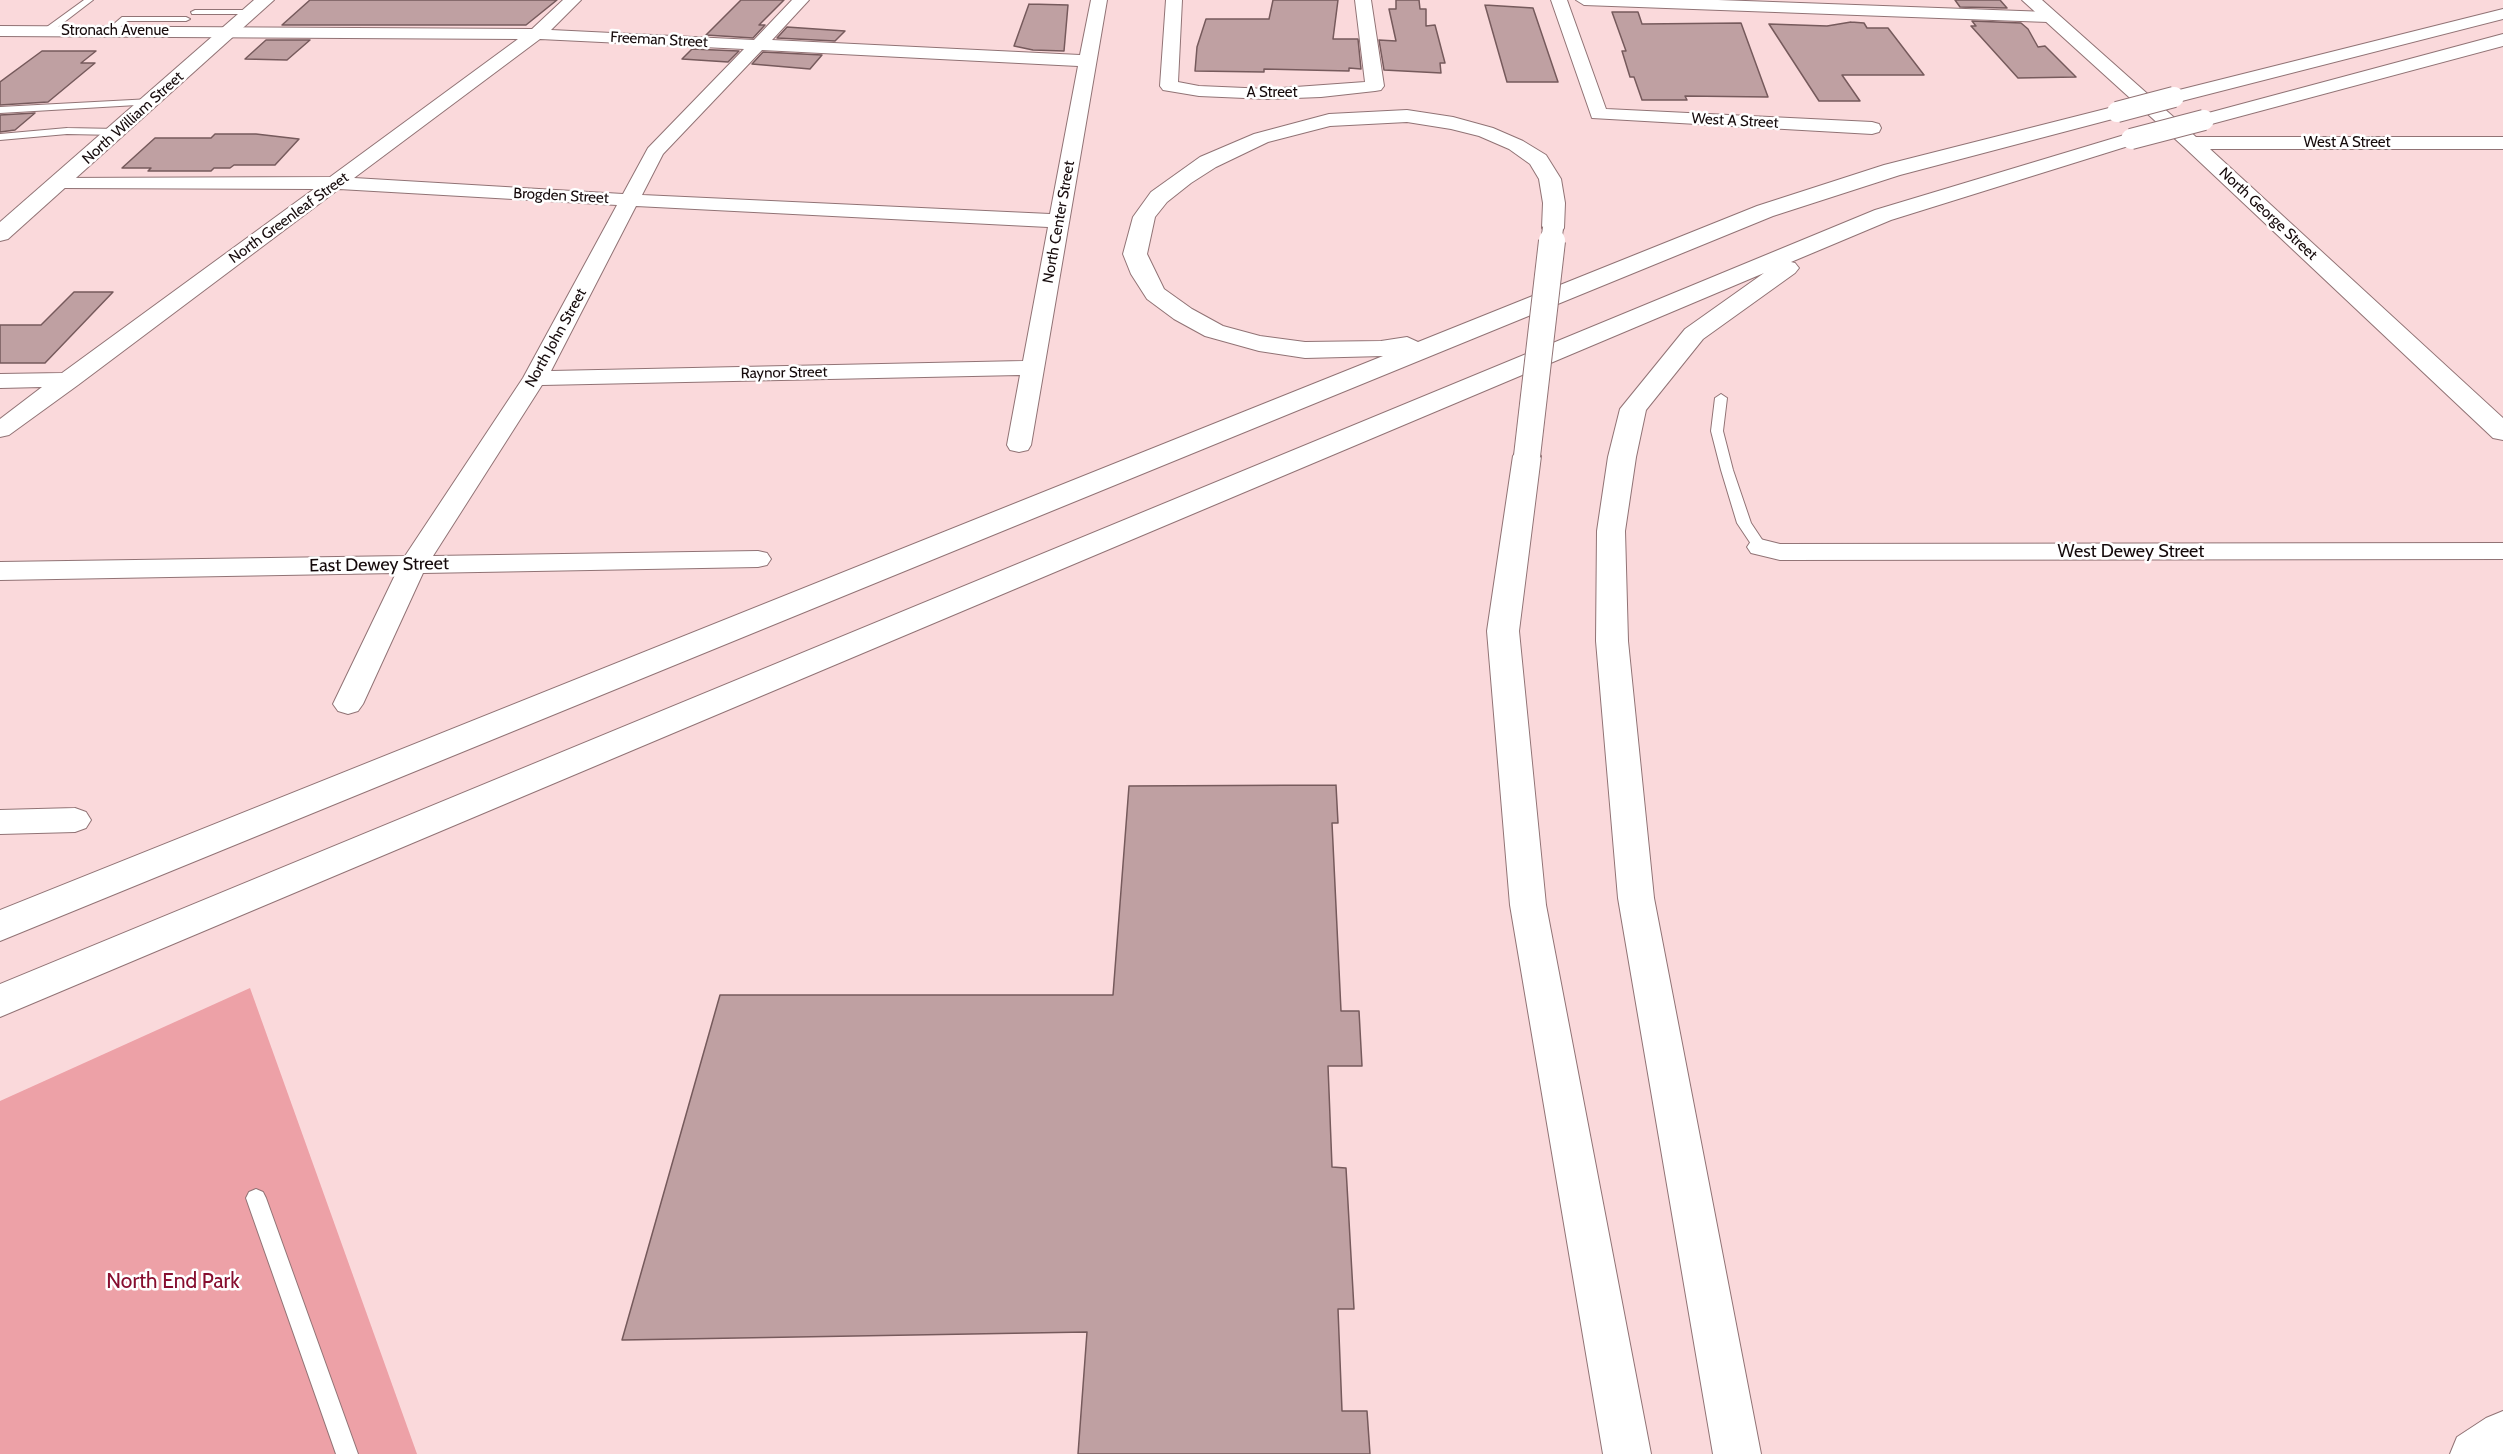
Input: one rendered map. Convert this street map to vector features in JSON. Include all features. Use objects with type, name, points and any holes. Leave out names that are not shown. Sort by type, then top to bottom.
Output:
[{"type":"main road","name":"North William Street","points":[[0,234],[151,102],[245,6],[265,0]]},
{"type":"main road","name":"North George Street","points":[[2031,0],[2192,143],[2503,432]]},
{"type":"main road","points":[[0,926],[1765,211],[1892,170],[2503,14]]},
{"type":"main road","points":[[0,1001],[1883,215],[2131,139],[2503,40]]},
{"type":"main road","points":[[1490,323],[1417,343],[1381,349],[1305,350],[1259,343],[1214,331],[1183,314],[1155,294],[1135,254],[1138,236],[1144,217],[1159,197],[1208,162],[1261,138],[1329,120],[1407,116],[1453,123],[1486,132],[1516,145],[1538,160],[1550,179],[1554,203],[1553,228],[1527,456],[1503,631],[1527,893],[1627,1454]]},
{"type":"main road","name":"West A Street","points":[[2192,143],[2503,143]]},
{"type":"main road","points":[[1737,1454],[1636,898],[1612,641],[1611,531],[1622,457],[1634,409],[1694,334],[1791,266],[1883,215]]},
{"type":"main road","points":[[2474,1454],[2503,1435]]},
{"type":"street","name":"North Greenleaf Street","points":[[0,430],[536,34],[573,0]]},
{"type":"street","name":"North John Street","points":[[348,704],[413,565],[535,378],[655,152],[801,0]]},
{"type":"street","name":"North Center Street","points":[[1019,445],[1099,0]]},
{"type":"street","name":"A Street","points":[[1174,0],[1169,86],[1199,91],[1268,94],[1321,92],[1375,86],[1363,0]]},
{"type":"street","name":"West A Street","points":[[1559,0],[1599,114],[1872,128]]},
{"type":"street","points":[[1584,0],[2048,17]]},
{"type":"street","name":"Stronach Avenue","points":[[0,31],[173,31],[227,22]]},
{"type":"street","name":"Freeman Street","points":[[227,22],[536,34],[1088,61]]},
{"type":"street","name":"Brogden Street","points":[[62,182],[337,183],[1059,221]]},
{"type":"street","name":"Raynor Street","points":[[535,378],[1033,368]]},
{"type":"street","points":[[0,381],[70,380]]},
{"type":"street","name":"West Dewey Street","points":[[1760,548],[1780,552],[2503,552]]},
{"type":"street","name":"East Dewey Street","points":[[0,572],[758,559]]},
{"type":"street","points":[[0,822],[75,820]]},
{"type":"lane","points":[[47,31],[89,0]]},
{"type":"lane","points":[[173,31],[209,0]]},
{"type":"lane","points":[[195,12],[227,22]]},
{"type":"lane","points":[[111,31],[125,19],[186,19]]},
{"type":"lane","points":[[0,115],[51,114],[99,103],[151,102]]},
{"type":"lane","points":[[67,131],[99,103]]},
{"type":"lane","points":[[0,110],[71,108]]},
{"type":"lane","points":[[0,136],[27,136],[67,131],[117,132]]},
{"type":"lane","points":[[1721,398],[1717,431],[1727,470],[1744,523],[1760,548]]},
{"type":"lane","points":[[256,1198],[347,1454]]},
{"type":"green space","name":"North End Park","points":[[250,988],[417,1454],[0,1454],[0,1101]]},
{"type":"building","points":[[310,0],[557,0],[526,25],[282,25]]},
{"type":"building","points":[[741,0],[784,0],[759,25],[765,25],[753,38],[706,35]]},
{"type":"building","points":[[1273,0],[1338,0],[1333,39],[1358,39],[1361,69],[1349,68],[1349,71],[1264,69],[1264,72],[1195,71],[1197,47],[1206,19],[1269,19]]},
{"type":"building","points":[[1396,0],[1419,0],[1420,9],[1426,9],[1426,26],[1435,25],[1445,63],[1440,63],[1441,73],[1384,70],[1379,40],[1396,41],[1389,9],[1396,9]]},
{"type":"building","points":[[1955,0],[2000,0],[2007,8],[1960,7]]},
{"type":"building","points":[[1029,4],[1068,5],[1064,51],[1033,50],[1014,46]]},
{"type":"building","points":[[1485,5],[1533,8],[1558,82],[1507,82]]},
{"type":"building","points":[[1612,12],[1638,12],[1642,24],[1741,23],[1768,97],[1685,96],[1687,100],[1642,100],[1634,77],[1630,77],[1622,51],[1626,51]]},
{"type":"building","points":[[1972,21],[2021,23],[2028,29],[2038,47],[2045,46],[2076,77],[2018,78],[1971,26],[1976,26]]},
{"type":"building","points":[[1851,22],[1864,23],[1867,28],[1888,28],[1924,75],[1842,75],[1860,101],[1819,101],[1769,24],[1827,26]]},
{"type":"building","points":[[787,27],[845,31],[835,41],[777,38]]},
{"type":"building","points":[[266,40],[310,40],[287,60],[245,59]]},
{"type":"building","points":[[692,49],[739,51],[728,62],[682,59]]},
{"type":"building","points":[[42,51],[96,51],[81,63],[95,63],[48,102],[0,105],[0,82]]},
{"type":"building","points":[[763,52],[822,55],[810,69],[752,64]]},
{"type":"building","points":[[35,113],[15,130],[0,132],[0,115]]},
{"type":"building","points":[[215,134],[256,134],[299,139],[275,165],[234,165],[230,168],[214,168],[211,171],[148,171],[151,168],[122,168],[155,138],[211,138]]},
{"type":"building","points":[[74,292],[113,292],[45,363],[0,363],[0,325],[41,325]]},
{"type":"building","points":[[1336,785],[1338,823],[1332,823],[1341,1011],[1359,1011],[1362,1066],[1328,1066],[1332,1167],[1346,1168],[1354,1309],[1338,1309],[1342,1411],[1367,1411],[1370,1454],[1078,1454],[1087,1332],[622,1340],[720,995],[1113,995],[1129,786]]}]
